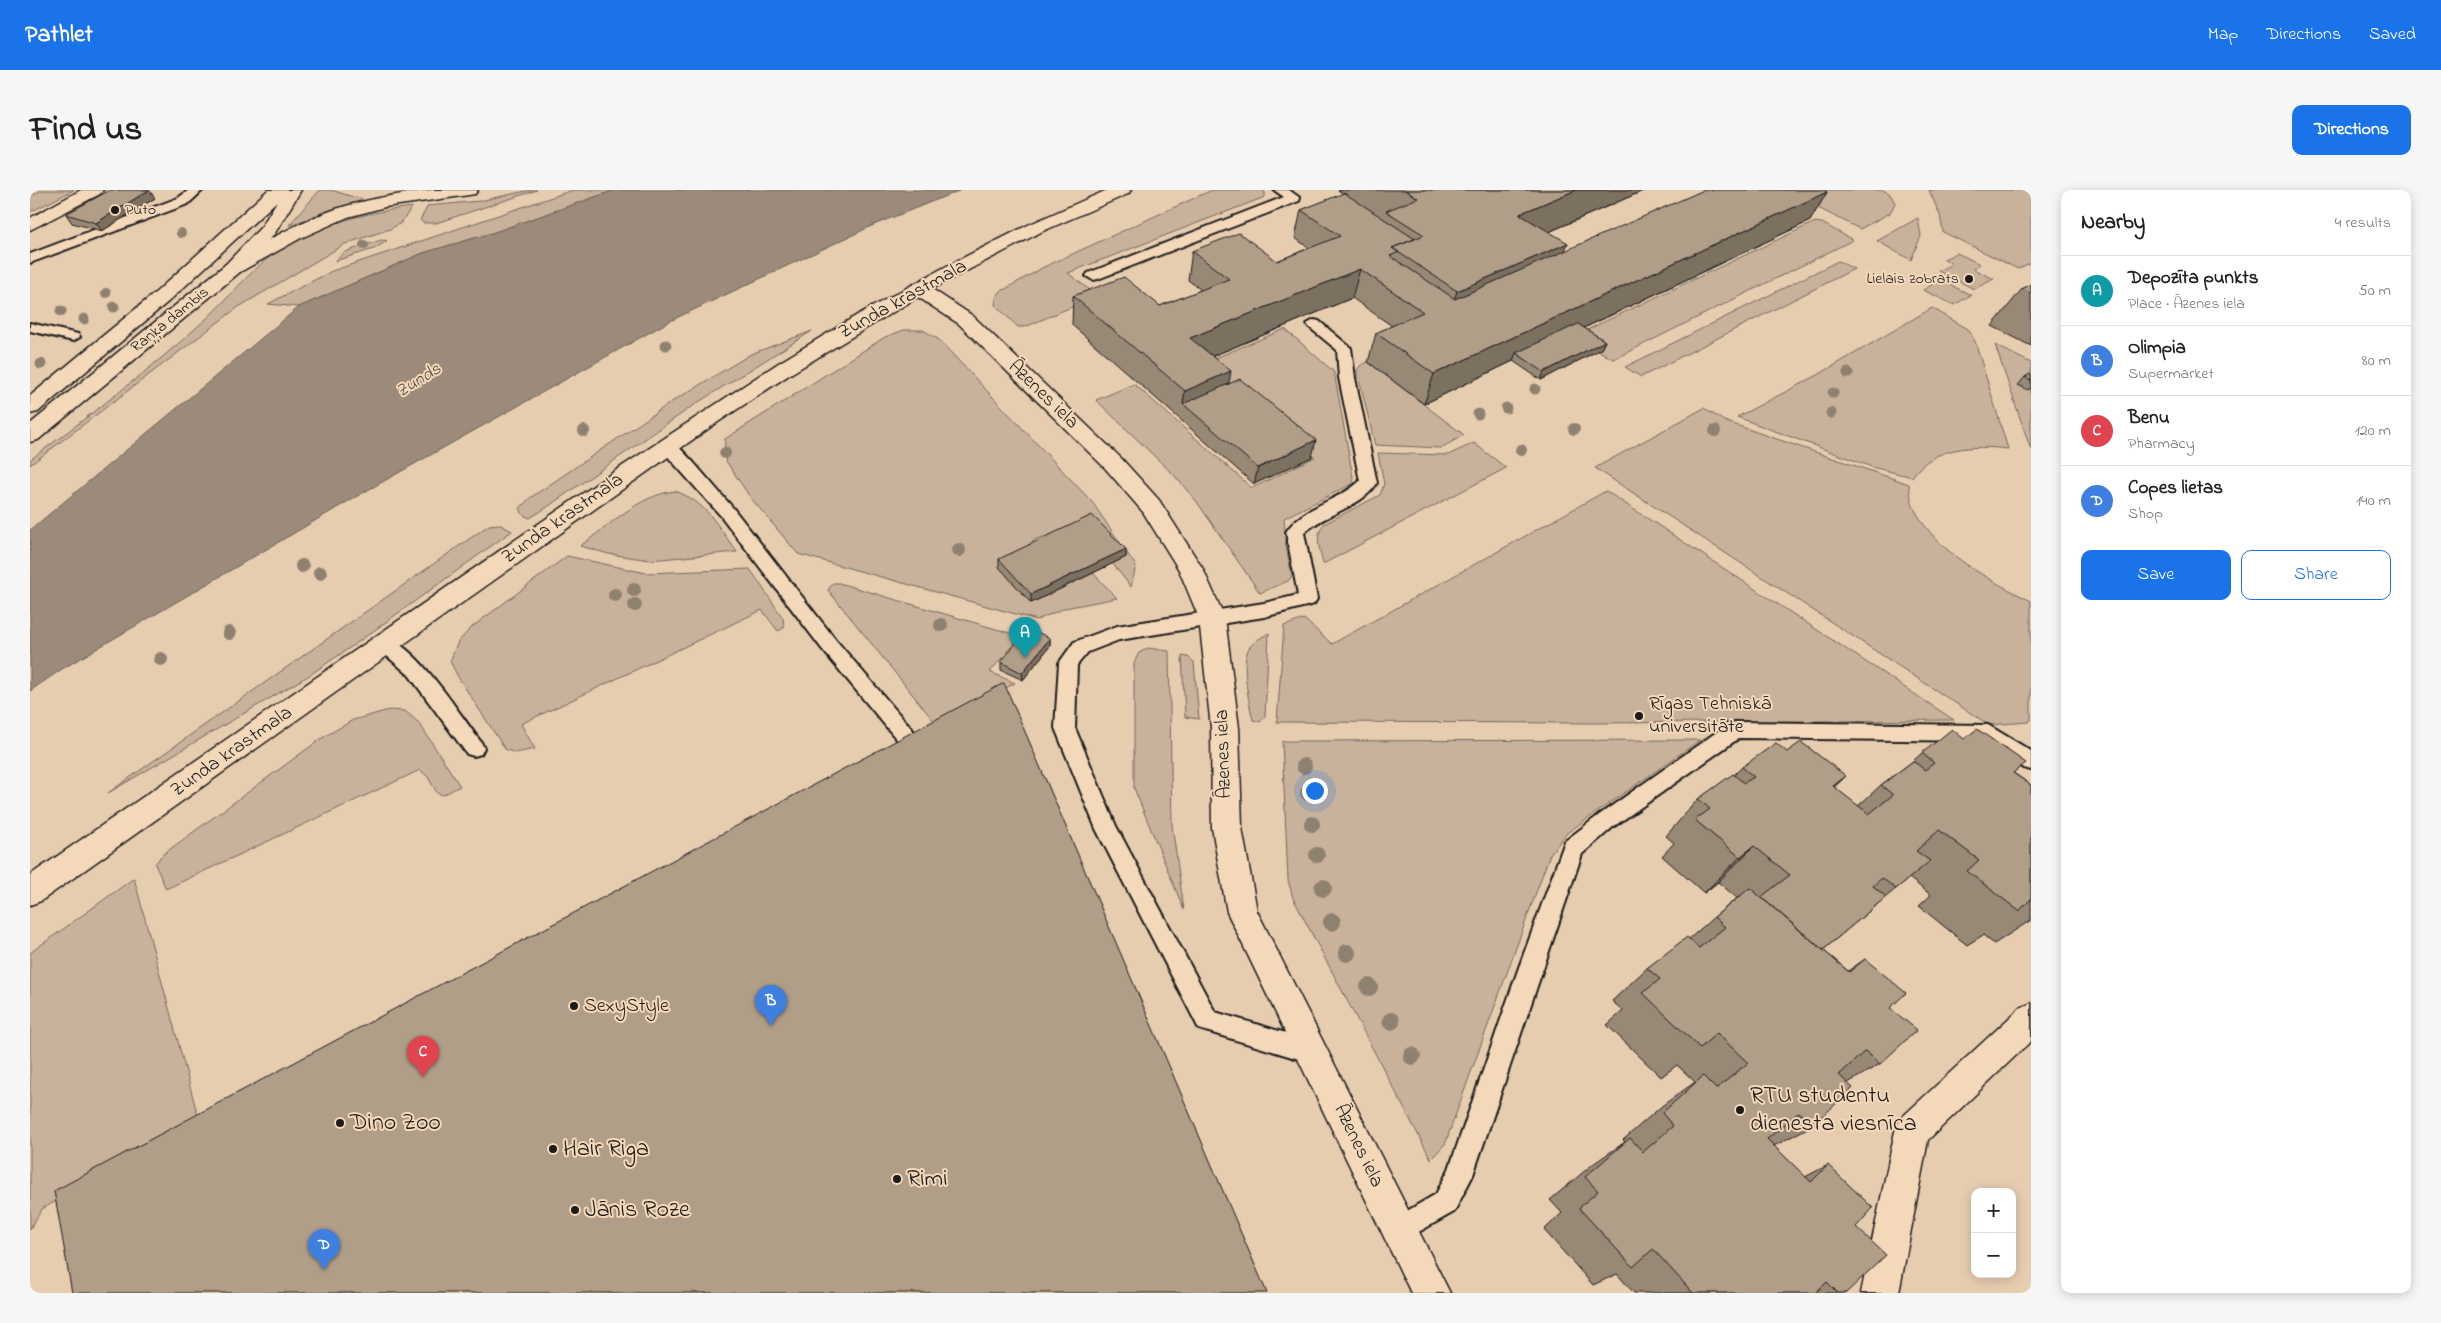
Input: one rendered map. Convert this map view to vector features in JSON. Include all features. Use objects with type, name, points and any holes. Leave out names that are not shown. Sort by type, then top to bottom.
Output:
[{"type":"street","name":"Raņķa dambis","points":[[30,407],[162,297],[278,190]]},
{"type":"street","name":"Raņķa dambis","points":[[30,434],[234,268],[269,229],[292,190]]},
{"type":"street","points":[[369,190],[391,196],[424,198]]},
{"type":"street","points":[[234,268],[284,238],[336,215],[386,202],[469,190]]},
{"type":"street","name":"Zunda krastmala","points":[[30,892],[387,645],[741,395],[918,289],[1082,206],[1122,190]]},
{"type":"street","points":[[30,225],[94,191]]},
{"type":"street","points":[[228,235],[247,196]]},
{"type":"street","name":"Āzenes iela","points":[[918,289],[966,320],[1113,463],[1151,506],[1191,569],[1212,618],[1226,728],[1227,828],[1242,912],[1431,1293]]},
{"type":"street","points":[[1880,1293],[1912,1131],[2031,1019]]},
{"type":"lane","points":[[30,259],[183,200],[198,190]]},
{"type":"lane","points":[[1093,276],[1294,198],[1280,190]]},
{"type":"lane","points":[[1312,1051],[1207,1021],[1107,829],[1065,728],[1068,663],[1082,647],[1116,633],[1264,610],[1308,598],[1295,532],[1304,522],[1362,492],[1369,484],[1347,378],[1344,348],[1314,324]]},
{"type":"lane","points":[[30,328],[73,336]]},
{"type":"lane","points":[[668,446],[691,468],[768,563],[824,638],[915,746]]},
{"type":"lane","points":[[387,645],[416,670],[474,748]]},
{"type":"lane","points":[[1400,1230],[1444,1203],[1460,1176],[1529,970],[1573,848],[1606,820],[1735,730],[1988,733],[2031,762]]},
{"type":"shaded area","points":[[42,190],[74,190],[30,212],[30,196]]},
{"type":"shaded area","points":[[320,190],[331,190],[366,201],[289,225]]},
{"type":"shaded area","points":[[537,190],[436,223],[423,223],[420,220],[428,206],[479,201]]},
{"type":"shaded area","points":[[573,190],[615,190],[492,233],[423,253],[299,307],[268,304],[332,271]]},
{"type":"shaded area","points":[[1212,190],[1262,190],[1265,192],[1265,197],[1068,273],[1097,296],[1025,327],[1018,327],[995,305],[996,298],[1000,292],[1044,267]]},
{"type":"shaded area","points":[[1782,190],[1883,190],[1890,194],[1895,203],[1890,213],[1860,229]]},
{"type":"shaded area","points":[[1929,190],[2031,190],[2031,262],[2018,269],[1943,232],[1940,215]]},
{"type":"shaded area","points":[[412,207],[401,223],[390,229],[345,244],[237,308],[30,465],[30,460],[119,392],[184,339],[278,250],[319,229],[349,219]]},
{"type":"shaded area","points":[[1918,218],[1921,236],[1911,260],[1877,241]]},
{"type":"shaded area","points":[[1815,222],[1822,223],[1853,240],[1614,359],[1574,336]]},
{"type":"shaded area","points":[[381,240],[387,241],[374,249],[335,261],[345,252]]},
{"type":"shaded area","points":[[1957,253],[1980,264],[1973,269],[1994,279],[1974,289],[1938,271],[1952,264],[1944,259]]},
{"type":"shaded area","points":[[1838,261],[1854,269],[1641,377],[1625,367]]},
{"type":"shaded area","points":[[1940,280],[1971,295],[1954,305],[1923,290]]},
{"type":"shaded area","points":[[1932,308],[1968,329],[1975,341],[2008,449],[1982,447],[1943,453],[1931,459],[1912,477],[1872,467],[1737,417],[1818,375]]},
{"type":"shaded area","points":[[1285,329],[1334,372],[1354,483],[1284,518],[1286,546],[1292,576],[1288,581],[1260,593],[1197,502],[1174,475],[1096,400],[1134,384],[1252,488],[1315,457],[1239,394],[1191,368]]},
{"type":"shaded area","points":[[904,330],[923,330],[938,339],[1092,502],[1136,566],[1131,587],[1112,563],[1092,524],[1036,539],[1000,567],[1031,603],[1093,573],[1117,598],[1065,608],[1037,620],[798,554],[750,497],[724,458],[725,439],[885,337]]},
{"type":"shaded area","points":[[812,331],[697,403],[543,510],[530,518],[523,515],[520,508],[530,498],[673,401],[751,354]]},
{"type":"shaded area","points":[[1995,345],[2031,363],[2031,450]]},
{"type":"shaded area","points":[[1368,362],[1464,435],[1441,448],[1375,445],[1357,370],[1361,365]]},
{"type":"shaded area","points":[[1704,408],[1724,421],[1909,484],[1915,510],[1937,540],[1950,552],[1981,574],[2031,601],[2031,720],[2028,722],[1989,725],[1595,468]]},
{"type":"shaded area","points":[[1474,443],[1506,468],[1323,564],[1318,538],[1324,524],[1380,495],[1384,484],[1378,453],[1448,455]]},
{"type":"shaded area","points":[[675,491],[703,508],[737,552],[650,560],[609,554],[580,546],[625,512],[649,498]]},
{"type":"shaded area","points":[[1606,491],[1954,720],[1598,723],[1277,722],[1284,626],[1304,619],[1332,644]]},
{"type":"shaded area","points":[[499,524],[512,531],[354,645],[308,676],[108,793],[489,525]]},
{"type":"shaded area","points":[[567,556],[646,573],[750,569],[783,618],[784,628],[778,631],[762,610],[521,724],[535,749],[515,753],[505,749],[458,677],[450,661],[458,642],[472,627]]},
{"type":"shaded area","points":[[833,583],[839,583],[1020,636],[990,672],[1015,683],[938,726],[828,590]]},
{"type":"shaded area","points":[[1269,633],[1265,716],[1260,722],[1253,720],[1251,713],[1245,665],[1248,650],[1257,640]]},
{"type":"shaded area","points":[[1148,648],[1169,651],[1172,825],[1184,910],[1134,788],[1134,662],[1139,653]]},
{"type":"shaded area","points":[[1182,656],[1188,657],[1194,662],[1199,719],[1185,717]]},
{"type":"shaded area","points":[[389,710],[405,711],[419,723],[460,786],[443,795],[437,793],[428,777],[420,770],[166,889],[155,864],[162,855],[322,738],[353,720]]},
{"type":"shaded area","points":[[1700,740],[1567,833],[1550,854],[1445,1144],[1431,1159],[1293,898],[1288,880],[1282,741]]},
{"type":"shaded area","points":[[134,878],[199,1120],[42,1209],[30,1229],[30,953]]},
{"type":"water","name":"Zunds","points":[[615,190],[961,190],[876,224],[670,321],[359,495],[62,669],[30,691],[30,530],[299,307],[423,253],[492,233]]},
{"type":"building","points":[[110,190],[149,190],[96,223],[66,214]]},
{"type":"building","points":[[1405,190],[1576,190],[1519,214],[1568,243],[1457,291],[1392,248],[1424,235],[1386,211],[1418,198]]},
{"type":"building","points":[[1704,190],[1823,190],[1827,192],[1434,374],[1376,333],[1423,312],[1360,269],[1190,338],[1231,371],[1185,391],[1073,296],[1124,277],[1160,306],[1229,279],[1192,251],[1239,233],[1277,261],[1340,236],[1301,210],[1344,193],[1415,239],[1392,248],[1399,252],[1390,256],[1455,299]]},
{"type":"building","points":[[2031,284],[2031,294],[2022,289]]},
{"type":"building","points":[[1578,324],[1605,341],[1544,372],[1516,353]]},
{"type":"building","points":[[2031,374],[2031,380],[2025,377]]},
{"type":"building","points":[[1240,379],[1316,440],[1258,468],[1183,404]]},
{"type":"building","points":[[1092,515],[1126,549],[1031,594],[999,559]]},
{"type":"building","points":[[1028,628],[1050,638],[1022,673],[1001,662]]},
{"type":"building","points":[[1004,683],[1267,1293],[72,1293],[54,1191]]},
{"type":"building","points":[[1952,729],[1964,739],[1977,729],[2026,763],[2013,773],[2031,785],[2031,899],[2019,911],[1967,871],[1979,860],[1939,830],[1916,851],[1930,861],[1896,889],[1882,878],[1873,886],[1886,897],[1823,950],[1761,897],[1790,875],[1754,846],[1740,857],[1695,820],[1710,809],[1698,799],[1733,774],[1744,783],[1754,777],[1742,767],[1776,743],[1787,752],[1801,742],[1846,776],[1833,786],[1869,814],[1893,795],[1881,785],[1913,761],[1925,770],[1934,763],[1922,753]]},
{"type":"building","name":"RTU studentu dienesta viesnīca","points":[[1750,888],[1849,972],[1865,959],[1906,993],[1890,1008],[1917,1030],[1880,1064],[1865,1051],[1839,1075],[1853,1088],[1813,1125],[1799,1112],[1767,1139],[1811,1182],[1828,1165],[1873,1208],[1856,1227],[1886,1255],[1846,1293],[1838,1293],[1827,1282],[1815,1293],[1693,1293],[1653,1249],[1633,1267],[1579,1208],[1598,1191],[1585,1177],[1630,1138],[1643,1152],[1673,1126],[1662,1113],[1703,1076],[1716,1089],[1748,1063],[1717,1033],[1700,1048],[1643,993],[1660,979],[1647,968],[1687,937],[1699,948],[1725,927],[1714,917]]},
{"type":"place","name":"Puto","points":[[115,210]]},
{"type":"place","name":"Lielais zobrats","points":[[1969,279]]},
{"type":"place","name":"Depozīta punkts","points":[[1025,658]]},
{"type":"place","name":"Rīgas Tehniskā universitāte","points":[[1639,716]]},
{"type":"place","name":"SexyStyle","points":[[574,1006]]},
{"type":"place","name":"Olimpia","points":[[771,1026]]},
{"type":"place","name":"Benu","points":[[423,1077]]},
{"type":"place","name":"RTU studentu dienesta viesnīca","points":[[1740,1110]]},
{"type":"place","name":"Dino Zoo","points":[[340,1123]]},
{"type":"place","name":"Hair Riga","points":[[553,1149]]},
{"type":"place","name":"Rimi","points":[[897,1179]]},
{"type":"place","name":"Jānis Roze","points":[[575,1210]]},
{"type":"place","name":"Copes lietas","points":[[324,1270]]}]
